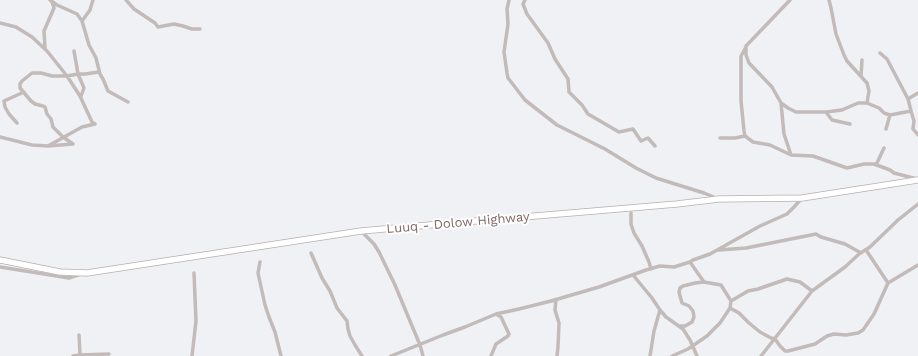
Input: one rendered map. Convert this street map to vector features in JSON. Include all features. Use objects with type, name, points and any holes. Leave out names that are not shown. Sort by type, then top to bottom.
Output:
[{"type":"main road","name":"Luuq - Dolow Highway","points":[[0,260],[60,272],[87,273],[361,231],[677,204],[719,199],[802,198],[918,180]]},
{"type":"street","points":[[82,21],[90,10],[93,0]]},
{"type":"street","points":[[126,0],[134,9],[155,23],[158,28],[174,24],[200,30]]},
{"type":"street","points":[[509,0],[507,9],[508,24],[504,52],[506,66],[508,78],[525,100],[557,125],[605,149],[636,168],[656,178],[719,199]]},
{"type":"street","points":[[525,0],[524,4],[527,14],[548,43],[555,59],[568,79],[569,92],[582,104],[588,114],[619,132],[634,129],[641,141],[648,138],[655,146]]},
{"type":"street","points":[[790,0],[746,46],[741,56],[741,101],[745,136],[753,142],[770,145],[791,155],[813,156],[846,168],[864,164],[876,165],[894,173],[918,180]]},
{"type":"street","points":[[829,0],[836,34],[844,55],[847,61],[867,83],[869,91],[867,103]]},
{"type":"street","points":[[51,1],[77,14],[82,21],[89,45],[96,58],[99,72],[108,91],[128,102]]},
{"type":"street","points":[[45,49],[44,31],[54,8],[51,1]]},
{"type":"street","points":[[0,23],[16,27],[32,37],[45,49],[67,76],[80,96],[92,122],[95,124],[82,127],[48,146]]},
{"type":"street","points":[[746,46],[746,55],[749,62],[772,87],[781,103],[784,134],[791,155]]},
{"type":"street","points":[[74,51],[78,74],[84,88],[80,96]]},
{"type":"street","points":[[880,53],[887,59],[908,99],[914,121],[913,129],[918,135]]},
{"type":"street","points":[[861,76],[862,60]]},
{"type":"street","points":[[0,137],[32,145],[48,146],[73,144],[53,127],[45,107],[31,101],[20,88],[20,84],[32,73],[41,73],[52,76],[67,76],[99,72]]},
{"type":"street","points":[[17,123],[9,114],[5,107],[4,101],[24,92]]},
{"type":"street","points":[[908,99],[918,93]]},
{"type":"street","points":[[781,103],[796,112],[826,112],[842,110],[858,103],[867,103],[879,108],[890,116],[911,111]]},
{"type":"street","points":[[826,112],[832,120],[850,124]]},
{"type":"street","points":[[886,129],[890,116]]},
{"type":"street","points":[[720,138],[736,138],[745,136]]},
{"type":"street","points":[[876,165],[884,148]]},
{"type":"street","points":[[392,356],[496,314],[556,300],[660,266],[674,267],[690,262],[710,254],[760,226],[786,214],[802,198]]},
{"type":"street","points":[[761,356],[812,291],[861,253],[870,248],[898,220],[918,204]]},
{"type":"street","points":[[631,213],[631,224],[634,233],[642,246],[651,269]]},
{"type":"street","points":[[361,231],[374,244],[379,252],[395,285],[420,345],[423,356]]},
{"type":"street","points":[[716,250],[746,248],[816,234],[821,237],[845,244],[861,253]]},
{"type":"street","points":[[866,250],[888,283]]},
{"type":"street","points":[[311,253],[337,308],[347,321],[350,336],[362,356]]},
{"type":"street","points":[[260,262],[258,273],[265,305],[268,317],[275,332],[281,356]]},
{"type":"street","points":[[690,262],[704,282]]},
{"type":"street","points":[[730,308],[739,313],[760,332],[775,339],[785,351],[788,351],[815,344],[827,336],[834,334],[846,335],[858,333],[863,330],[874,314],[888,283],[918,265]]},
{"type":"street","points":[[0,268],[69,278],[87,273]]},
{"type":"street","points":[[192,356],[196,321],[194,273]]},
{"type":"street","points":[[633,275],[666,317],[683,329],[697,356]]},
{"type":"street","points":[[731,300],[748,291],[788,279],[800,282],[812,291]]},
{"type":"street","points":[[672,356],[688,349],[707,336],[730,308],[731,300],[721,285],[704,282],[695,283],[680,288],[679,292],[682,303],[689,306],[693,311],[694,317],[692,322],[686,326],[679,326]]},
{"type":"street","points":[[556,300],[555,310],[559,323],[557,356]]},
{"type":"street","points":[[650,356],[654,331],[660,310]]},
{"type":"street","points":[[491,356],[496,344],[509,334],[501,316],[496,314]]},
{"type":"street","points":[[79,335],[80,355]]},
{"type":"street","points":[[73,356],[110,354]]}]
